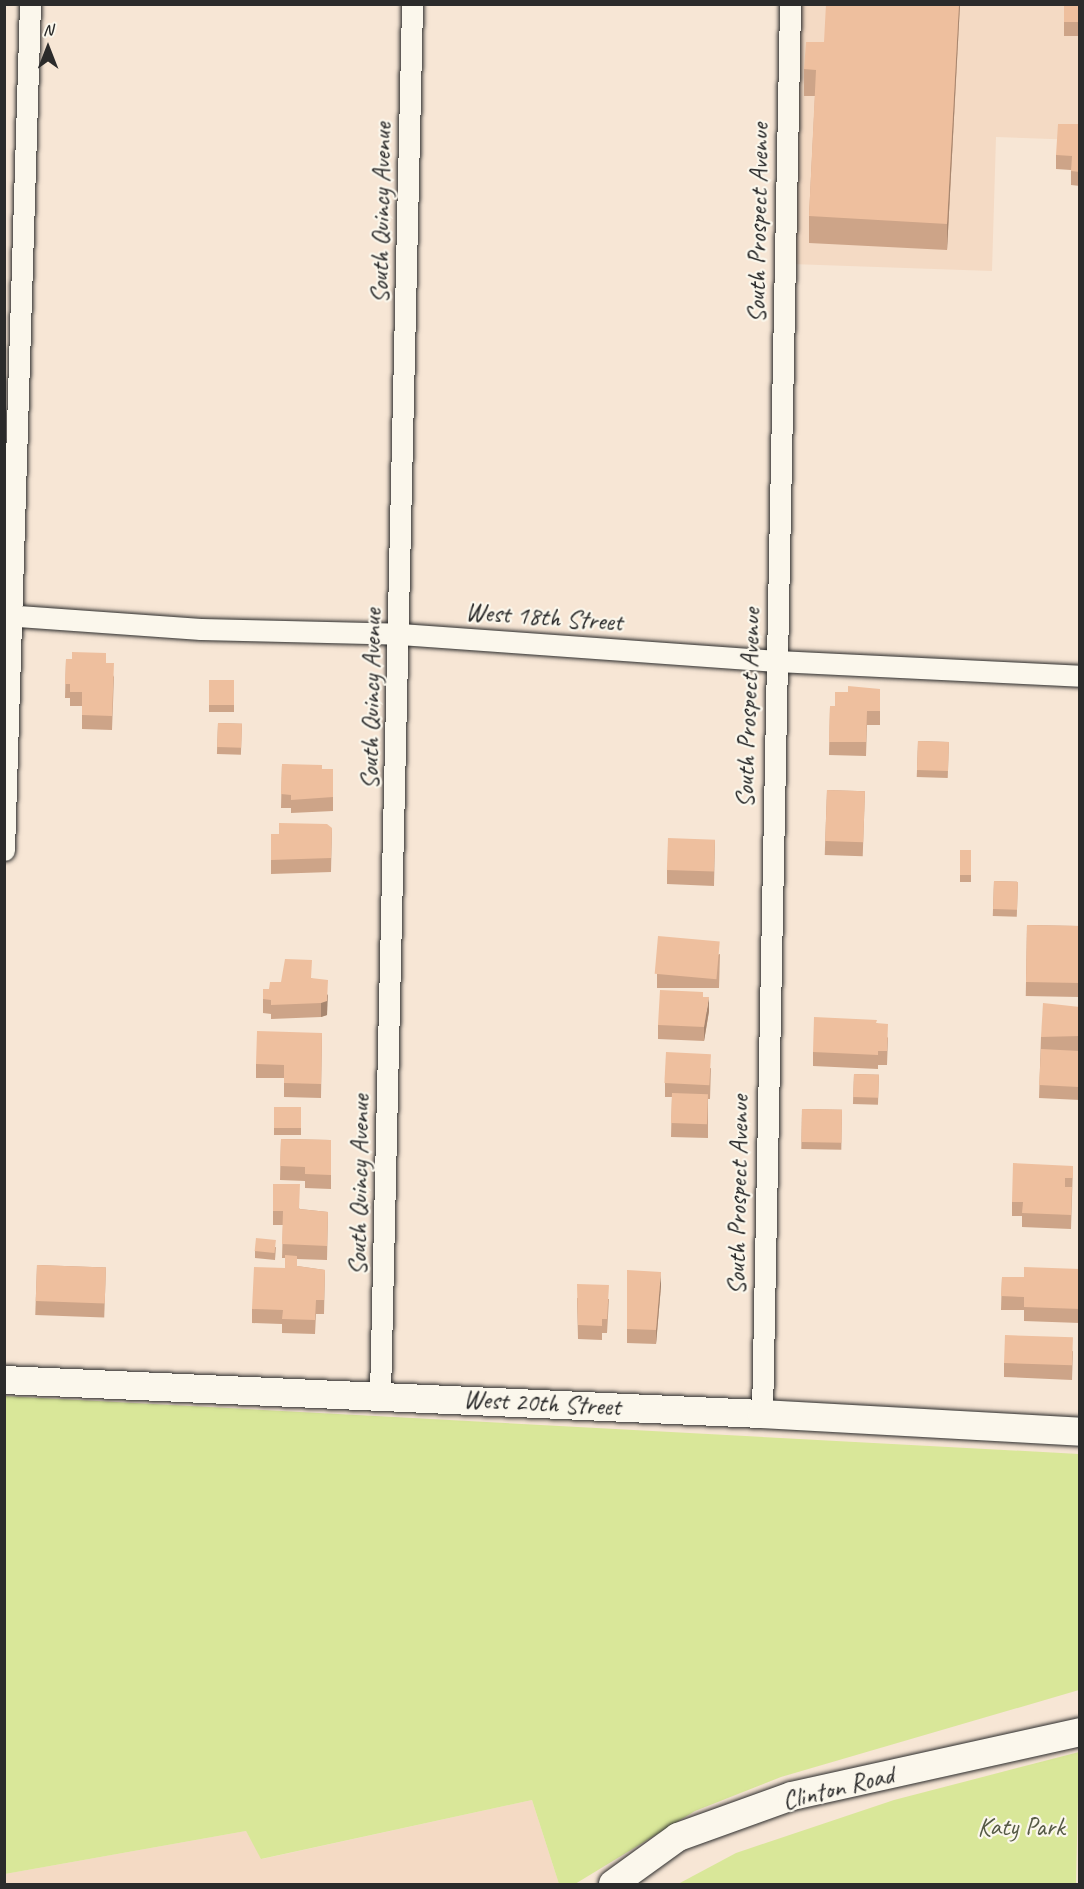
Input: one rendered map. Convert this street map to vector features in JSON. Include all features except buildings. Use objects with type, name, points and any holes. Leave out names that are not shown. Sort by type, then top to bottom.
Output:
[{"type":"street","points":[[4,850],[8,615],[30,4]]},
{"type":"street","name":"South Quincy Avenue","points":[[380,1395],[412,4]]},
{"type":"street","name":"South Prospect Avenue","points":[[762,1414],[789,4]]},
{"type":"street","name":"West 18th Street","points":[[8,615],[201,629],[399,634],[777,661],[1080,676]]},
{"type":"street","name":"West 20th Street","points":[[4,1380],[380,1395],[1080,1432]]},
{"type":"street","name":"Clinton Road","points":[[613,1884],[678,1837],[792,1796],[1080,1732]]},
{"type":"shaded area","points":[[800,5],[1079,5],[1079,140],[996,137],[992,271],[791,264]]},
{"type":"shaded area","points":[[532,1800],[559,1884],[5,1884],[5,1874],[246,1831],[262,1859]]},
{"type":"green space","points":[[4,1396],[1079,1454],[1079,1690],[781,1777],[695,1811],[575,1884],[559,1884],[532,1800],[261,1859],[246,1831],[5,1874]]},
{"type":"green space","name":"Katy Park","points":[[1079,1752],[1076,1884],[678,1884],[736,1853],[894,1800]]}]
